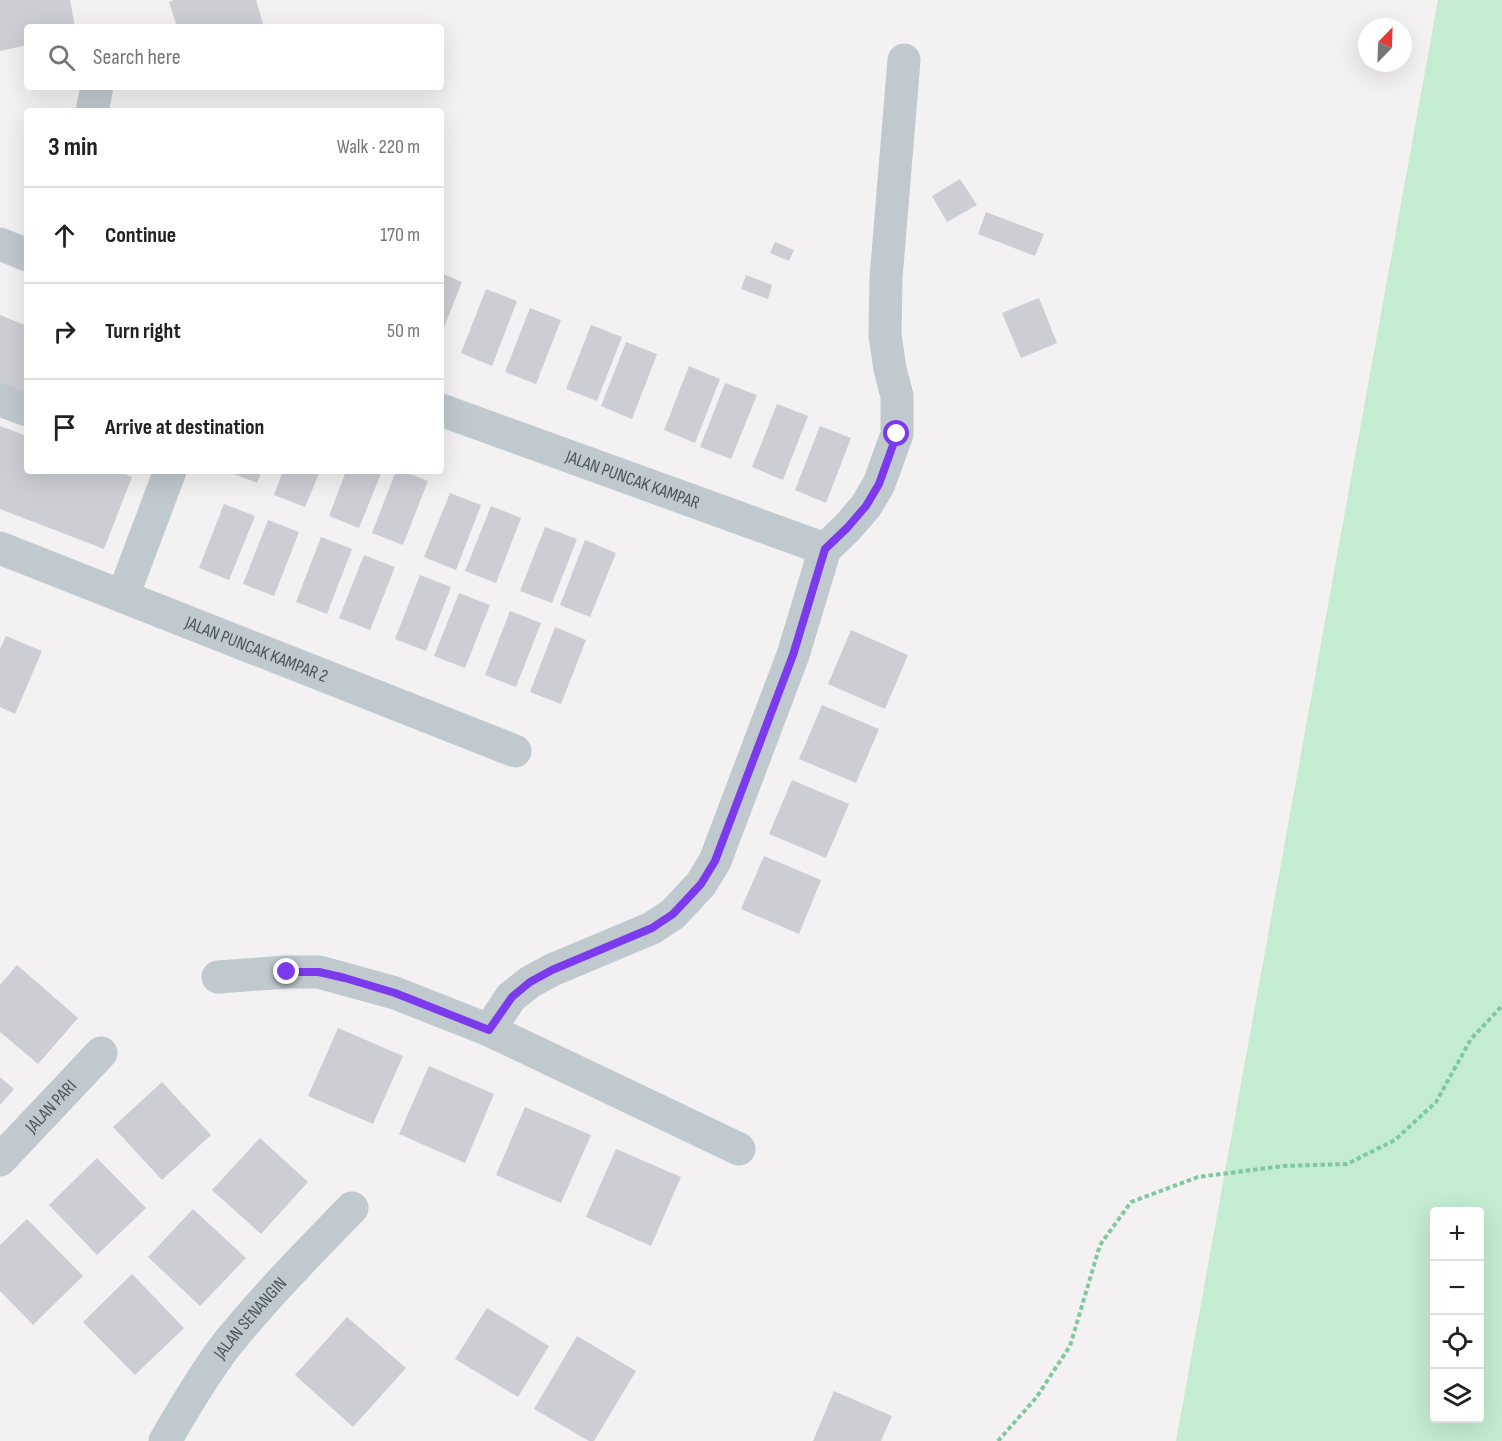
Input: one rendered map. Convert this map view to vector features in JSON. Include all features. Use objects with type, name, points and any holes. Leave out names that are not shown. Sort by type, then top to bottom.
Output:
[{"type":"street","points":[[489,1030],[512,997],[530,982],[552,970],[652,928],[673,914],[701,884],[715,861],[793,655],[825,549],[866,506],[879,484],[897,434],[897,396],[885,335],[886,278],[903,60]]},
{"type":"street","points":[[93,108],[96,90]]},
{"type":"street","points":[[0,244],[24,254]]},
{"type":"street","points":[[0,400],[24,409]]},
{"type":"street","name":"JALAN PUNCAK KAMPAR","points":[[444,411],[825,549]]},
{"type":"street","points":[[123,596],[169,474]]},
{"type":"street","name":"JALAN PUNCAK KAMPAR 2","points":[[0,548],[515,751]]},
{"type":"street","points":[[218,977],[319,972],[395,993],[489,1030],[739,1149]]},
{"type":"street","name":"JALAN PARI","points":[[0,1160],[101,1053]]},
{"type":"street","name":"JALAN SENANGIN","points":[[165,1441],[185,1405],[226,1346],[280,1282],[352,1208]]},
{"type":"path","points":[[999,1441],[1036,1398],[1070,1346],[1100,1245],[1131,1202],[1198,1177],[1283,1166],[1347,1164],[1395,1140],[1436,1102],[1471,1039],[1502,1006]]},
{"type":"green space","points":[[1438,0],[1502,0],[1502,1441],[1176,1441]]},
{"type":"building","points":[[0,0],[70,0],[74,24],[24,24],[24,46],[0,51]]},
{"type":"building","points":[[174,0],[256,0],[263,24],[176,24],[169,2]]},
{"type":"building","points":[[960,179],[977,205],[947,222],[932,196]]},
{"type":"building","points":[[986,212],[1044,234],[1035,256],[978,234]]},
{"type":"building","points":[[775,242],[794,250],[789,261],[770,253]]},
{"type":"building","points":[[444,274],[462,282],[444,327]]},
{"type":"building","points":[[746,275],[772,285],[768,299],[741,289]]},
{"type":"building","points":[[486,289],[517,301],[492,366],[461,353]]},
{"type":"building","points":[[1039,298],[1057,343],[1021,358],[1002,313]]},
{"type":"building","points":[[530,308],[561,320],[536,384],[505,372]]},
{"type":"building","points":[[0,315],[24,325],[24,394],[0,384]]},
{"type":"building","points":[[591,325],[622,337],[597,401],[566,389]]},
{"type":"building","points":[[626,342],[657,354],[632,419],[601,406]]},
{"type":"building","points":[[689,366],[720,379],[695,443],[664,430]]},
{"type":"building","points":[[725,383],[757,395],[731,459],[700,447]]},
{"type":"building","points":[[777,404],[808,416],[783,480],[752,467]]},
{"type":"building","points":[[0,426],[24,435],[24,474],[125,474],[132,477],[104,549],[0,509]]},
{"type":"building","points":[[820,426],[851,438],[826,503],[795,490]]},
{"type":"building","points":[[234,474],[261,474],[257,483]]},
{"type":"building","points":[[282,474],[319,474],[305,507],[274,495]]},
{"type":"building","points":[[345,474],[381,474],[359,528],[329,516]]},
{"type":"building","points":[[395,474],[410,474],[428,481],[403,545],[372,533]]},
{"type":"building","points":[[450,493],[481,505],[456,570],[424,557]]},
{"type":"building","points":[[224,504],[255,516],[229,580],[199,568]]},
{"type":"building","points":[[491,506],[521,518],[496,583],[465,571]]},
{"type":"building","points":[[268,520],[299,532],[274,596],[243,584]]},
{"type":"building","points":[[545,527],[577,539],[552,603],[520,591]]},
{"type":"building","points":[[321,537],[352,549],[327,614],[296,602]]},
{"type":"building","points":[[585,540],[616,553],[590,617],[560,605]]},
{"type":"building","points":[[364,555],[395,567],[370,630],[339,618]]},
{"type":"building","points":[[420,575],[451,587],[426,651],[395,639]]},
{"type":"building","points":[[459,593],[490,605],[465,668],[434,656]]},
{"type":"building","points":[[510,611],[541,623],[516,687],[485,675]]},
{"type":"building","points":[[555,627],[586,640],[561,704],[530,692]]},
{"type":"building","points":[[851,630],[908,655],[885,709],[828,684]]},
{"type":"building","points":[[6,636],[42,651],[15,714],[0,707],[0,649]]},
{"type":"building","points":[[822,705],[879,729],[856,783],[799,759]]},
{"type":"building","points":[[792,780],[849,804],[826,858],[769,834]]},
{"type":"building","points":[[764,856],[821,880],[799,934],[741,909]]},
{"type":"building","points":[[17,965],[78,1018],[38,1064],[0,1032],[0,985]]},
{"type":"building","points":[[338,1028],[403,1056],[373,1124],[308,1096]]},
{"type":"building","points":[[429,1066],[494,1094],[465,1163],[399,1134]]},
{"type":"building","points":[[0,1077],[14,1089],[0,1105]]},
{"type":"building","points":[[162,1082],[211,1135],[162,1180],[113,1127]]},
{"type":"building","points":[[525,1107],[591,1135],[561,1203],[496,1175]]},
{"type":"building","points":[[260,1138],[308,1182],[261,1234],[212,1190]]},
{"type":"building","points":[[616,1149],[681,1177],[651,1246],[586,1217]]},
{"type":"building","points":[[97,1158],[146,1208],[97,1255],[49,1205]]},
{"type":"building","points":[[193,1209],[246,1258],[200,1306],[148,1257]]},
{"type":"building","points":[[27,1219],[83,1276],[33,1325],[0,1291],[0,1245]]},
{"type":"building","points":[[132,1274],[184,1328],[135,1375],[83,1322]]},
{"type":"building","points":[[487,1308],[549,1346],[518,1397],[455,1359]]},
{"type":"building","points":[[347,1317],[406,1368],[353,1427],[295,1375]]},
{"type":"building","points":[[577,1336],[636,1371],[594,1441],[589,1441],[534,1409]]},
{"type":"building","points":[[834,1391],[892,1416],[881,1441],[813,1441]]},
{"type":"route","points":[[287,972],[319,972],[345,978],[395,993],[489,1030],[512,997],[530,982],[552,970],[652,928],[673,914],[701,884],[715,861],[793,655],[825,549],[866,506],[879,484],[897,434]]}]
